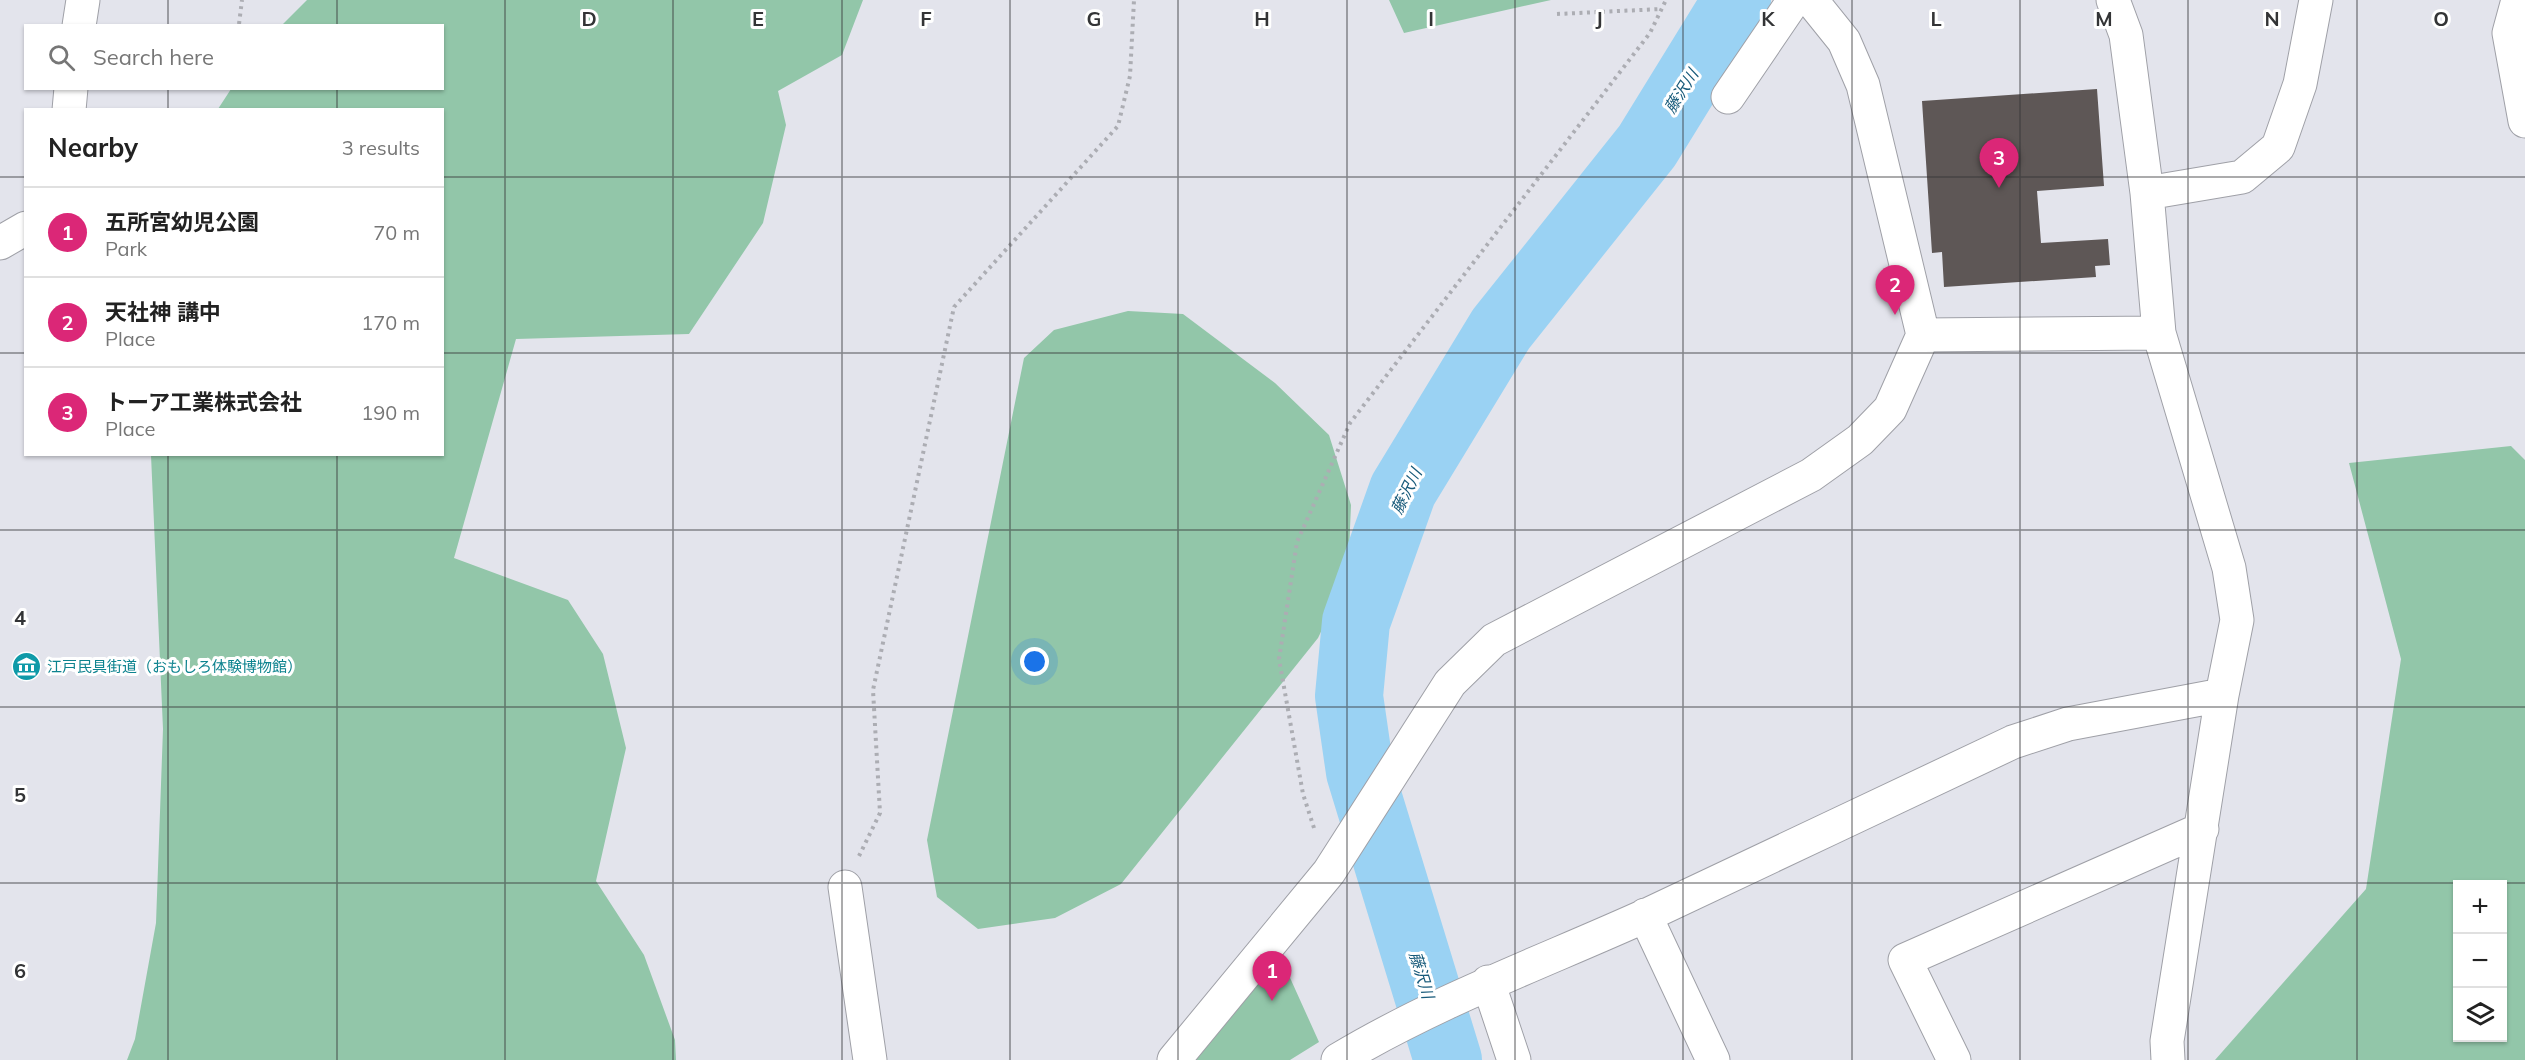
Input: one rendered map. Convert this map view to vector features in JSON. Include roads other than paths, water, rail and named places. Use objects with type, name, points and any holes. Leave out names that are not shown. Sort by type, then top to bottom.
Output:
[{"type":"street","points":[[80,24],[83,0]]},
{"type":"street","points":[[1728,96],[1794,0]]},
{"type":"street","points":[[1174,1060],[1329,872],[1403,753],[1450,683],[1494,640],[1810,475],[1860,440],[1890,409],[1923,335],[1863,85],[1844,41],[1811,0]]},
{"type":"street","points":[[2113,0],[2126,35],[2147,193],[2159,333],[2229,568],[2237,620],[2222,695],[2167,1041],[2168,1060]]},
{"type":"street","points":[[2147,193],[2242,177],[2278,147],[2300,84],[2316,0]]},
{"type":"street","points":[[2518,0],[2509,33],[2525,121]]},
{"type":"street","points":[[69,108],[71,90]]},
{"type":"street","points":[[0,243],[24,229]]},
{"type":"street","points":[[1923,335],[2159,333]]},
{"type":"street","points":[[1338,1060],[1384,1042],[1480,986],[1645,915],[2013,742],[2068,724],[2222,695]]},
{"type":"street","points":[[1954,1060],[1905,960],[2202,829]]},
{"type":"street","points":[[845,887],[870,1060]]},
{"type":"street","points":[[1645,915],[1713,1060]]},
{"type":"street","points":[[1480,986],[1514,1060]]},
{"type":"waterway","name":"藤沢川","points":[[1448,1060],[1360,772],[1349,696],[1356,622],[1403,490],[1501,329],[1647,146],[1737,0]]},
{"type":"place","name":"トーア工業株式会社","points":[[1999,188]]},
{"type":"place","name":"天社神 講中","points":[[1895,315]]},
{"type":"place","name":"江戸民具街道（おもしろ体験博物館）","points":[[26,667]]},
{"type":"place","name":"五所宮幼児公園","points":[[1272,1001]]}]
